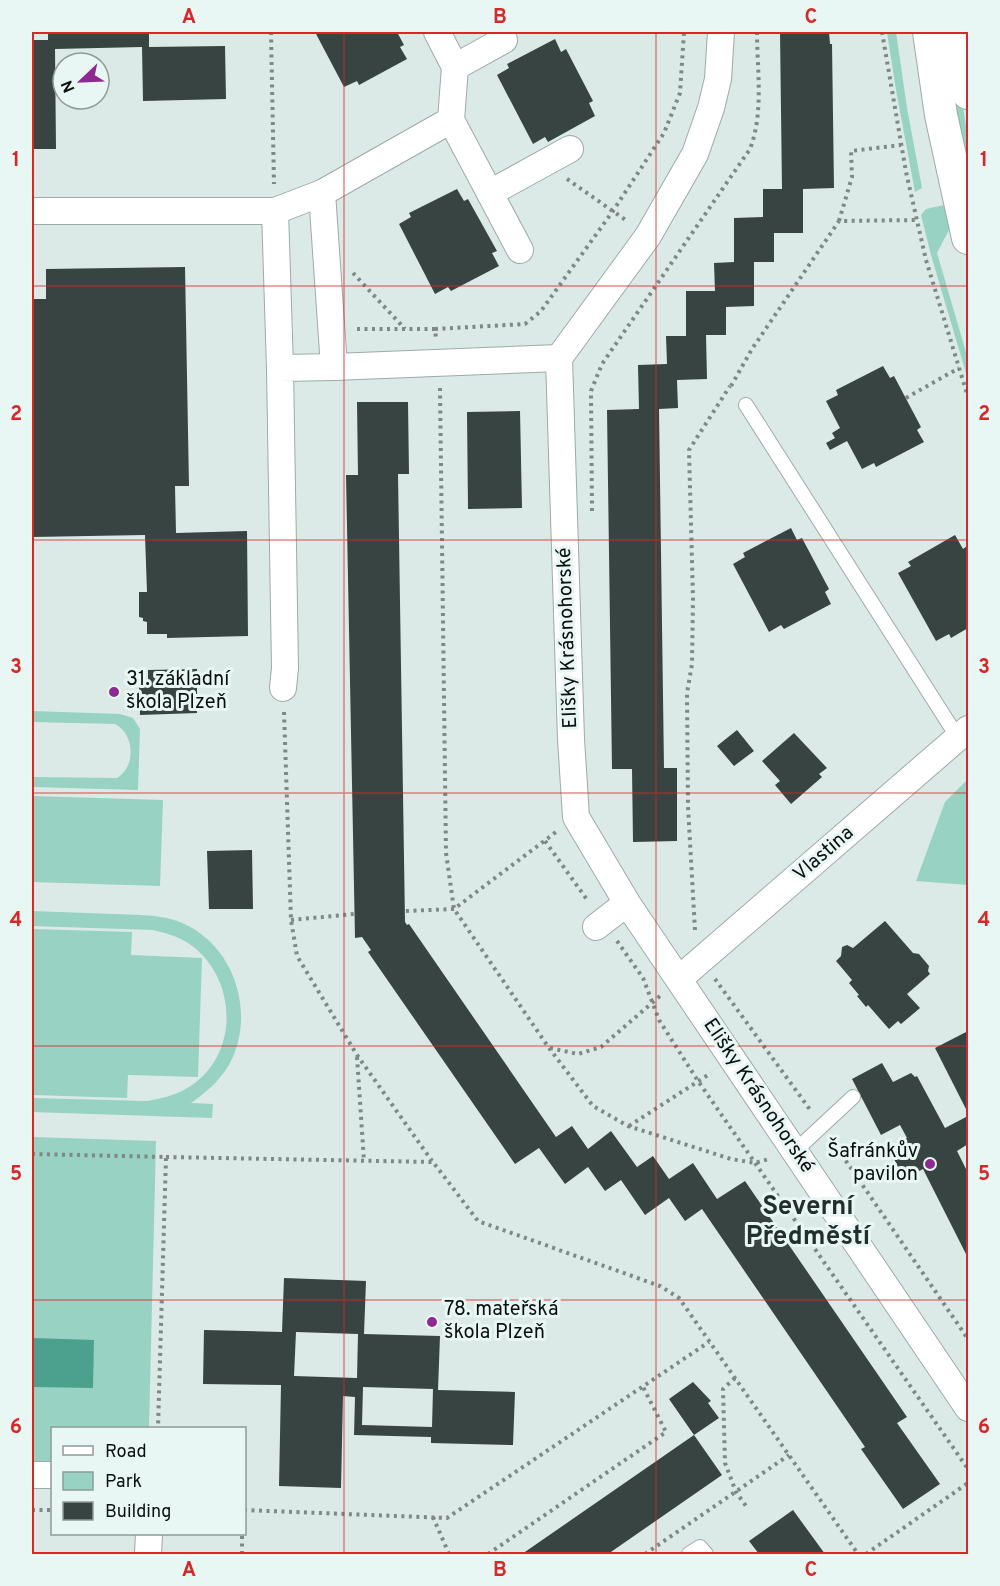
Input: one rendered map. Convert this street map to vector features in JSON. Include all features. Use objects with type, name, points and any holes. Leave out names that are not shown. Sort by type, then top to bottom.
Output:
[{"type":"street","points":[[437,32],[455,67],[451,120],[520,250]]},
{"type":"street","points":[[280,368],[559,358],[648,236],[695,154],[711,108],[718,79],[721,32]]},
{"type":"street","points":[[929,32],[941,115],[969,238]]},
{"type":"street","points":[[960,32],[969,93]]},
{"type":"street","points":[[455,67],[504,40]]},
{"type":"street","points":[[32,211],[275,211],[322,193],[451,120]]},
{"type":"street","points":[[490,193],[570,148]]},
{"type":"street","points":[[322,193],[334,367]]},
{"type":"street","points":[[275,211],[280,368],[285,669],[283,688]]},
{"type":"street","name":"Elišky Krásnohorské","points":[[559,358],[571,739],[576,817],[627,903],[969,1408]]},
{"type":"street","name":"Vlastina","points":[[679,979],[963,734]]},
{"type":"street","points":[[600,925],[627,903]]},
{"type":"street","points":[[32,1475],[51,1475]]},
{"type":"street","points":[[148,1554],[149,1535]]},
{"type":"lane","points":[[746,405],[963,734]]},
{"type":"lane","points":[[795,1151],[853,1097]]},
{"type":"lane","points":[[689,1554],[700,1547],[706,1554]]},
{"type":"path","points":[[271,32],[275,211]]},
{"type":"path","points":[[331,329],[435,329],[525,324],[542,310],[613,212],[664,133],[680,93],[684,32]]},
{"type":"path","points":[[592,520],[591,391],[609,353],[750,149],[755,136],[758,106],[757,32]]},
{"type":"path","points":[[882,32],[916,220],[926,260],[969,397]]},
{"type":"path","points":[[695,936],[688,796],[687,693],[692,664],[693,599],[689,450],[752,349],[839,221],[852,177],[851,151],[901,146]]},
{"type":"path","points":[[544,162],[648,236]]},
{"type":"path","points":[[839,221],[916,220]]},
{"type":"path","points":[[325,242],[406,329]]},
{"type":"path","points":[[435,329],[440,362],[446,853],[454,909],[549,1048],[593,1106],[628,1126],[731,1159],[755,1163],[795,1151]]},
{"type":"path","points":[[906,398],[959,368]]},
{"type":"path","points":[[730,386],[746,405]]},
{"type":"path","points":[[283,688],[291,920],[297,956],[357,1055],[478,1221],[660,1286],[679,1298],[858,1554]]},
{"type":"path","points":[[406,911],[454,909],[576,817]]},
{"type":"path","points":[[544,841],[600,925],[643,978],[659,1020],[698,1081],[969,1469]]},
{"type":"path","points":[[291,920],[354,914]]},
{"type":"path","points":[[699,962],[717,980],[969,1339]]},
{"type":"path","points":[[549,1048],[578,1054],[601,1047],[679,979]]},
{"type":"path","points":[[357,1055],[364,1161]]},
{"type":"path","points":[[628,1126],[732,1059]]},
{"type":"path","points":[[32,1154],[433,1162]]},
{"type":"path","points":[[158,1427],[166,1157]]},
{"type":"path","points":[[246,1510],[447,1518],[710,1342]]},
{"type":"path","points":[[735,1378],[723,1389],[725,1463],[736,1492],[746,1506]]},
{"type":"path","points":[[488,1554],[666,1432],[643,1387]]},
{"type":"path","points":[[645,1554],[789,1455]]},
{"type":"path","points":[[866,1554],[969,1483]]},
{"type":"path","points":[[32,1510],[51,1510]]},
{"type":"path","points":[[434,1517],[449,1554]]},
{"type":"path","points":[[242,1535],[242,1554]]},
{"type":"green space","points":[[887,32],[896,32],[922,188],[915,192],[896,90]]},
{"type":"green space","points":[[952,39],[968,138],[968,198],[957,154]]},
{"type":"green space","points":[[944,205],[952,224],[937,253],[968,359],[968,380],[921,215],[926,209]]},
{"type":"green space","points":[[32,711],[120,714],[133,718],[140,729],[138,790],[32,787],[32,777],[117,778],[128,766],[131,751],[126,735],[115,724],[32,722]]},
{"type":"green space","points":[[968,779],[968,885],[916,881],[945,802]]},
{"type":"green space","points":[[32,796],[163,800],[160,886],[32,882]]},
{"type":"green space","points":[[32,911],[136,915],[174,920],[194,929],[224,958],[239,997],[241,1018],[239,1039],[232,1059],[224,1072],[214,1084],[191,1103],[213,1104],[212,1118],[32,1112],[32,1098],[147,1101],[184,1090],[210,1068],[220,1051],[225,1031],[226,1012],[223,992],[215,973],[204,956],[188,943],[153,930],[32,926]]},
{"type":"green space","points":[[32,929],[132,932],[131,955],[202,958],[198,1077],[128,1075],[127,1098],[32,1095]]},
{"type":"green space","points":[[32,1137],[156,1141],[149,1427],[51,1427],[51,1466],[32,1466]]},
{"type":"shaded area","points":[[32,1338],[94,1340],[93,1388],[32,1387]]},
{"type":"building","points":[[48,32],[149,32],[149,47],[225,46],[226,99],[143,101],[142,47],[55,49],[51,51],[51,111],[56,111],[56,149],[32,149],[32,40],[48,40]]},
{"type":"building","points":[[315,32],[397,32],[404,45],[400,47],[407,59],[359,85],[357,81],[344,87]]},
{"type":"building","points":[[780,32],[829,32],[830,44],[832,44],[834,188],[803,189],[803,233],[774,233],[774,262],[754,262],[754,306],[726,307],[726,335],[706,335],[707,379],[677,380],[678,408],[659,409],[664,768],[677,768],[677,841],[633,842],[632,769],[612,769],[607,410],[639,409],[638,365],[667,364],[666,336],[686,336],[686,291],[715,291],[714,263],[734,262],[734,218],[763,217],[763,189],[782,189]]},
{"type":"building","points":[[555,39],[561,52],[566,49],[593,101],[589,103],[595,116],[548,142],[545,137],[533,144],[497,75],[509,68],[507,64]]},
{"type":"building","points":[[457,189],[464,201],[468,199],[497,251],[492,253],[499,266],[451,291],[448,287],[435,294],[399,224],[411,217],[409,213]]},
{"type":"building","points":[[185,267],[189,486],[175,486],[176,533],[247,531],[248,636],[167,638],[167,634],[147,634],[147,622],[139,617],[139,592],[147,592],[145,535],[32,537],[32,299],[46,299],[46,269]]},
{"type":"building","points":[[883,366],[890,378],[894,376],[921,427],[917,430],[924,442],[876,467],[874,463],[862,469],[847,441],[830,450],[826,443],[835,438],[832,433],[840,428],[826,401],[838,395],[836,390]]},
{"type":"building","points":[[357,402],[408,402],[409,474],[398,474],[405,922],[409,924],[556,1137],[572,1126],[588,1149],[611,1131],[637,1167],[653,1156],[669,1179],[693,1163],[717,1199],[745,1181],[907,1417],[897,1423],[940,1484],[903,1509],[861,1449],[865,1447],[702,1209],[685,1221],[669,1198],[645,1215],[621,1180],[605,1191],[588,1167],[565,1184],[539,1148],[515,1164],[368,952],[371,950],[362,937],[355,938],[346,475],[358,475]]},
{"type":"building","points":[[520,411],[522,508],[468,509],[467,412]]},
{"type":"building","points":[[791,528],[797,540],[802,538],[829,589],[825,592],[831,604],[784,629],[781,625],[769,632],[733,564],[745,557],[743,553]]},
{"type":"building","points":[[955,535],[963,549],[967,546],[968,548],[968,628],[951,638],[949,634],[936,641],[898,573],[911,566],[908,562]]},
{"type":"building","points":[[197,669],[197,713],[140,715],[139,687],[148,686],[148,670]]},
{"type":"building","points":[[737,730],[754,751],[734,766],[717,746]]},
{"type":"building","points":[[794,733],[827,768],[819,774],[822,777],[791,804],[775,785],[780,781],[762,761]]},
{"type":"building","points":[[252,850],[253,909],[209,909],[207,851]]},
{"type":"building","points":[[885,921],[913,953],[919,954],[929,966],[930,974],[907,994],[920,1008],[901,1024],[898,1021],[889,1029],[857,996],[859,995],[849,983],[852,980],[836,961],[841,956],[842,947],[847,945],[853,948]]},
{"type":"building","name":"Šafránkův pavilon","points":[[968,1031],[968,1113],[935,1048]]},
{"type":"building","name":"Šafránkův pavilon","points":[[882,1063],[893,1082],[911,1073],[917,1076],[945,1128],[968,1116],[968,1144],[957,1151],[968,1173],[968,1258],[923,1169],[904,1179],[894,1159],[913,1150],[912,1148],[907,1150],[903,1141],[907,1138],[900,1125],[881,1135],[852,1079]]},
{"type":"building","points":[[284,1278],[366,1281],[364,1334],[440,1336],[438,1390],[515,1392],[513,1445],[431,1443],[431,1437],[354,1435],[355,1397],[343,1396],[341,1488],[279,1486],[281,1385],[203,1384],[204,1330],[282,1332]],"holes":[[[296,1332],[358,1334],[357,1378],[294,1376]],[[363,1387],[433,1389],[432,1427],[362,1425]]]},
{"type":"building","points":[[693,1382],[711,1401],[708,1403],[719,1418],[694,1435],[669,1399]]},
{"type":"building","points":[[694,1435],[722,1475],[608,1554],[522,1554]]},
{"type":"building","points":[[793,1510],[825,1554],[759,1554],[749,1541]]},
{"type":"place","name":"31. základní škola Plzeň","points":[[114,692]]},
{"type":"place","name":"Šafránkův pavilon","points":[[930,1164]]},
{"type":"place","name":"78. mateřská škola Plzeň","points":[[432,1322]]},
{"type":"district","name":"Severní Předměstí","points":[[808,1222]]}]
